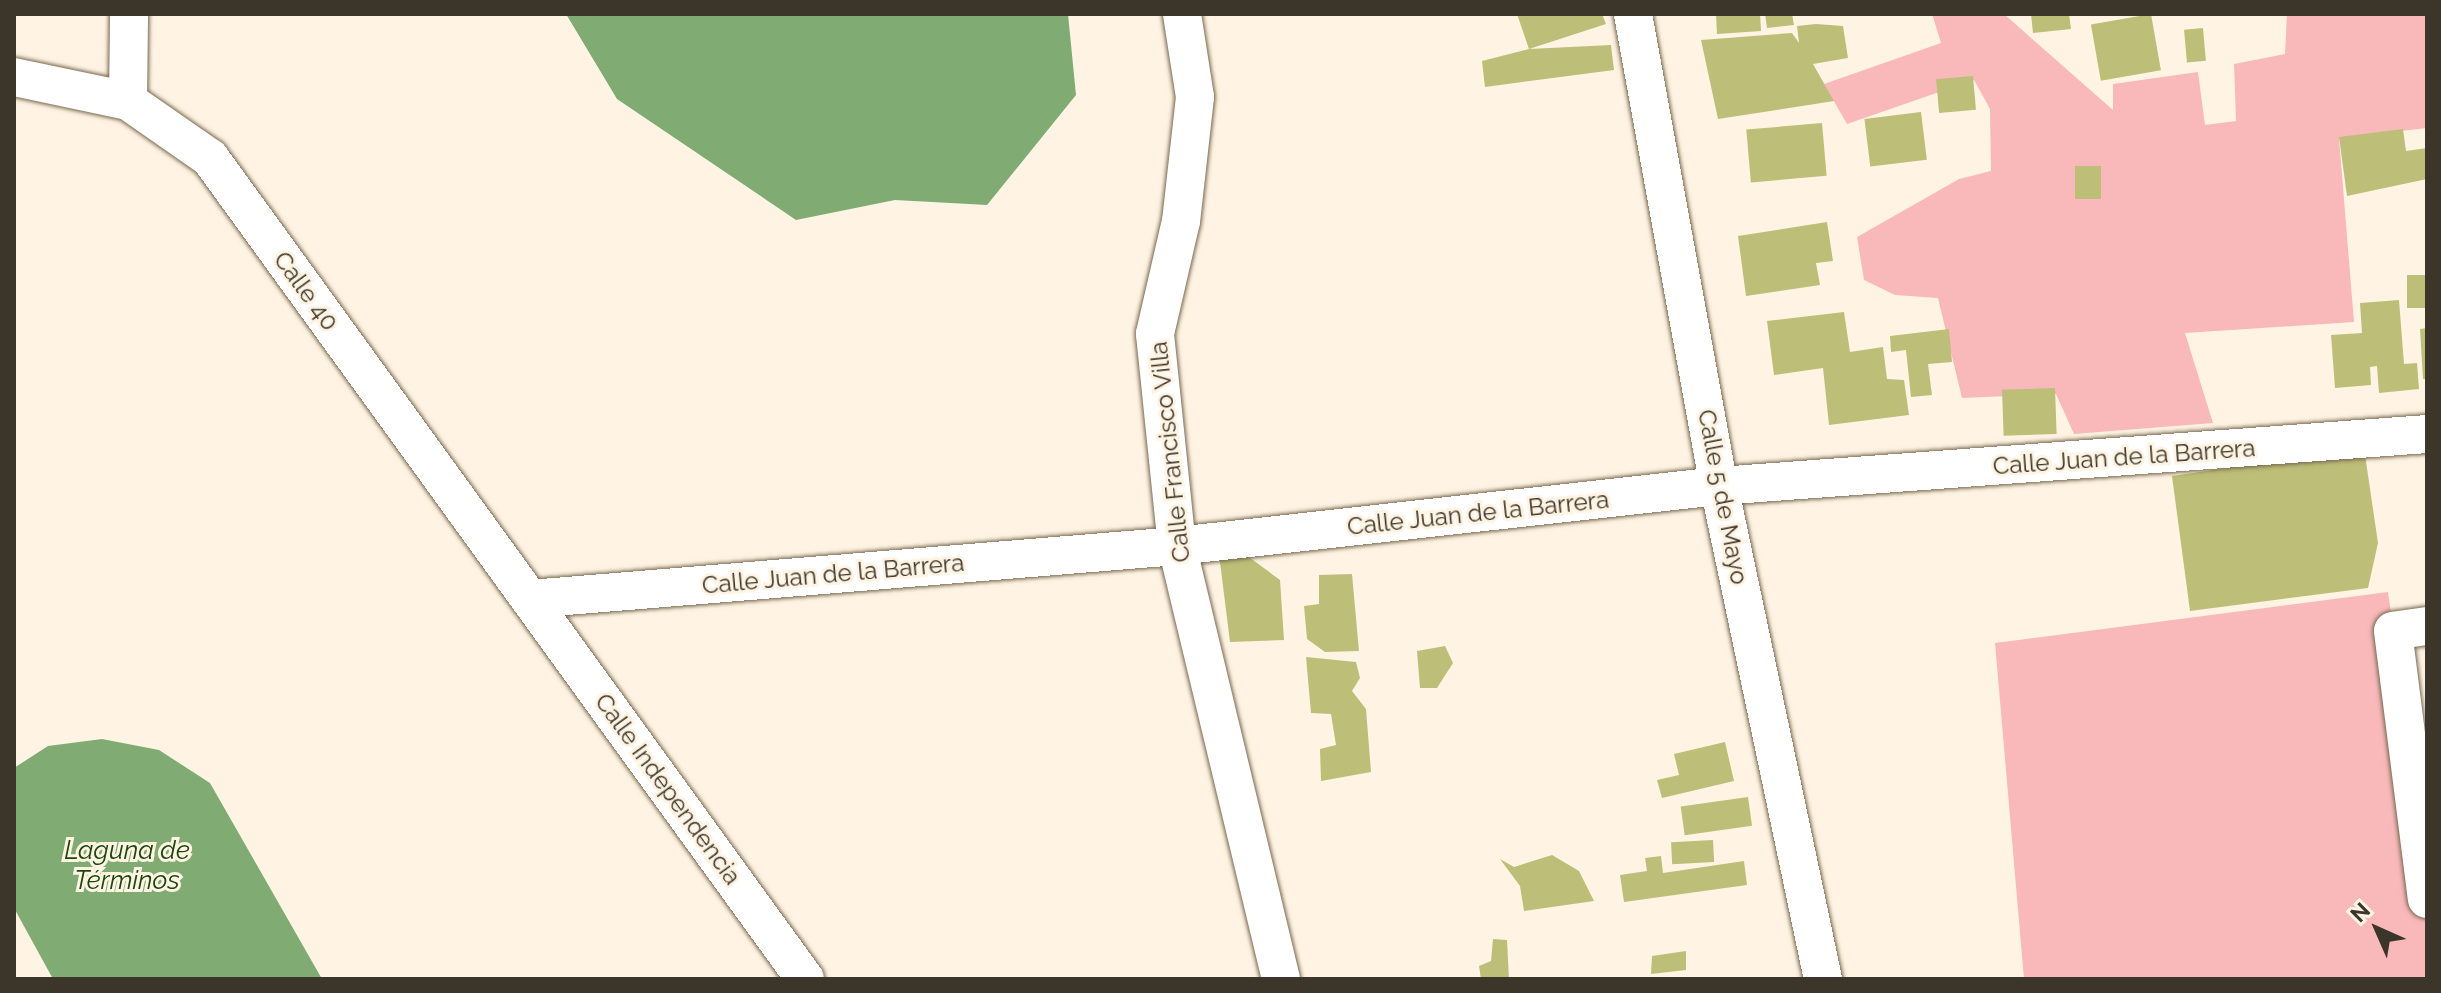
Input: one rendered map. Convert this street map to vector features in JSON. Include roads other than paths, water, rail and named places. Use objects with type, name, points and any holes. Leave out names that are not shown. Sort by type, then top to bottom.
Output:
[{"type":"street","points":[[128,101],[129,14]]},
{"type":"street","name":"Calle Francisco Villa","points":[[1182,14],[1195,97],[1181,221],[1155,334],[1177,546],[1281,979]]},
{"type":"street","name":"Calle 5 de Mayo","points":[[1633,14],[1719,486],[1823,979]]},
{"type":"street","name":"Calle 40","points":[[14,77],[128,101],[210,158],[530,599]]},
{"type":"street","name":"Calle Juan de la Barrera","points":[[530,599],[1177,546],[1719,486],[2427,434]]},
{"type":"street","name":"Calle Independencia","points":[[530,599],[805,979]]},
{"type":"street","points":[[2427,626],[2393,631],[2427,899]]},
{"type":"water","points":[[566,14],[1068,14],[1076,95],[987,205],[895,200],[796,220],[617,99]]},
{"type":"water","name":"Laguna de Términos","points":[[102,739],[159,750],[210,783],[322,979],[53,979],[14,908],[14,768],[48,746]]}]
